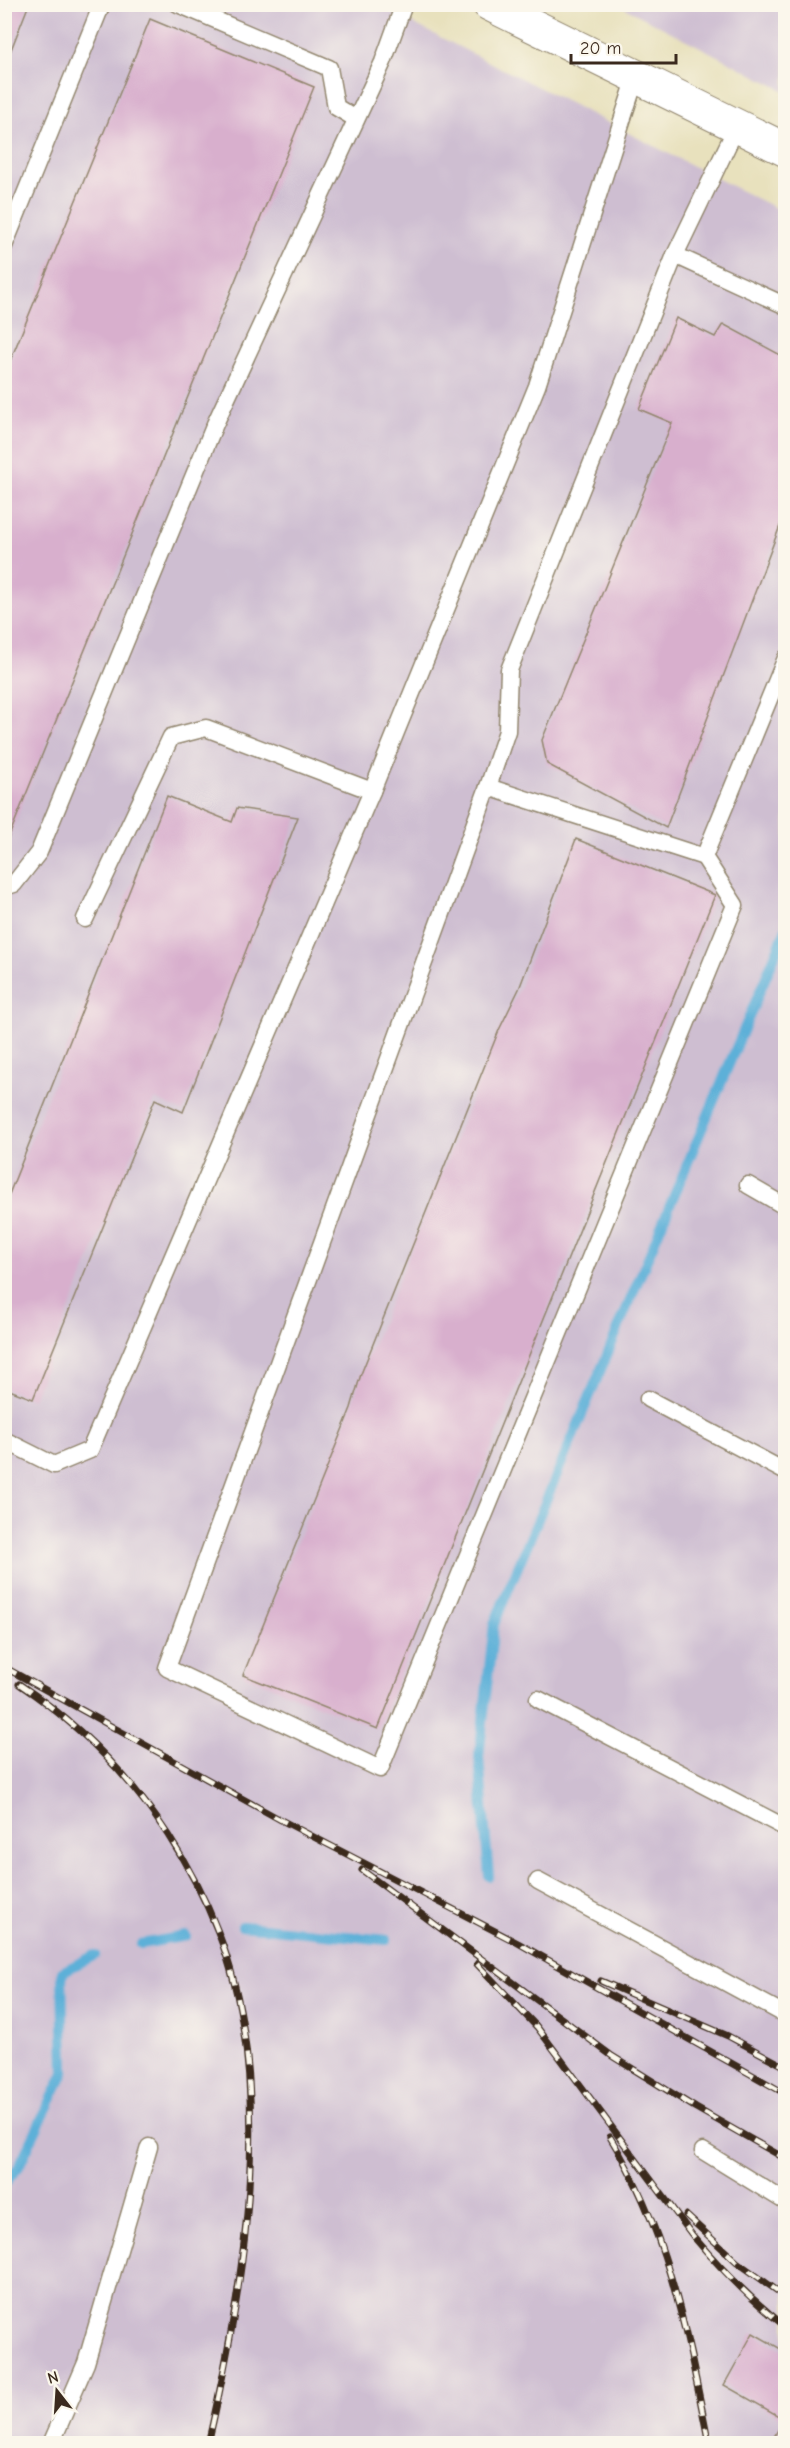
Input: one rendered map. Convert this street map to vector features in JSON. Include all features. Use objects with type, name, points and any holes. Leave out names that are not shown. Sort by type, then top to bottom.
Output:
[{"type":"street","points":[[489,4],[786,150]]},
{"type":"lane","points":[[4,246],[102,4]]},
{"type":"lane","points":[[178,4],[329,68],[336,107],[356,119]]},
{"type":"lane","points":[[4,887],[14,884],[39,852],[215,424],[383,62],[404,4]]},
{"type":"lane","points":[[4,1440],[54,1465],[90,1450],[372,790],[537,386],[636,76]]},
{"type":"lane","points":[[488,787],[704,857],[735,905],[380,1769],[167,1668],[488,787],[507,731],[509,670],[675,255],[737,126]]},
{"type":"lane","points":[[675,255],[786,306]]},
{"type":"lane","points":[[704,857],[786,658]]},
{"type":"lane","points":[[84,919],[171,737],[206,728],[372,790]]},
{"type":"lane","points":[[748,1185],[786,1207]]},
{"type":"lane","points":[[648,1399],[786,1472]]},
{"type":"lane","points":[[538,1700],[786,1828]]},
{"type":"lane","points":[[538,1881],[786,2015]]},
{"type":"lane","points":[[51,2444],[86,2363],[149,2147]]},
{"type":"lane","points":[[703,2151],[786,2202]]},
{"type":"shaded area","points":[[5,5],[377,5],[785,213],[785,2443],[5,2444]]},
{"type":"shaded area","points":[[619,5],[785,5],[785,91]]},
{"type":"building","points":[[4,4],[29,4],[5,65],[4,65]]},
{"type":"building","points":[[150,19],[314,87],[5,846],[4,376]]},
{"type":"building","points":[[676,318],[715,337],[723,324],[786,358],[786,510],[666,828],[547,764],[542,740],[672,423],[639,409]]},
{"type":"building","points":[[167,796],[232,822],[237,808],[298,817],[183,1112],[155,1099],[33,1399],[4,1388],[4,1207]]},
{"type":"building","points":[[576,839],[715,895],[378,1729],[243,1675],[351,1408],[361,1374],[499,1030],[519,989]]},
{"type":"building","points":[[753,2333],[786,2352],[786,2444],[770,2444],[784,2419],[724,2385]]},
{"type":"waterway","points":[[489,1876],[479,1757],[494,1624],[786,929]]},
{"type":"waterway","points":[[242,1926],[387,1940]]},
{"type":"waterway","points":[[141,1944],[186,1936]]},
{"type":"waterway","points":[[4,2184],[18,2168],[64,2073],[62,1972],[95,1955]]},
{"type":"railway","points":[[4,1667],[281,1820],[518,1943],[786,2094]]},
{"type":"railway","points":[[19,1684],[62,1716],[101,1752],[120,1771],[153,1813],[182,1858],[208,1907],[236,1992],[247,2055],[251,2120],[249,2187],[243,2254],[233,2320],[208,2444]]},
{"type":"railway","points":[[362,1870],[612,2056],[696,2108],[786,2159]]},
{"type":"railway","points":[[477,1964],[537,2027],[693,2236],[737,2284],[786,2327]]},
{"type":"railway","points":[[601,1981],[728,2036],[786,2067]]},
{"type":"railway","points":[[610,2137],[630,2173],[661,2248],[684,2324],[709,2444]]},
{"type":"railway","points":[[686,2215],[737,2262],[786,2297]]}]
